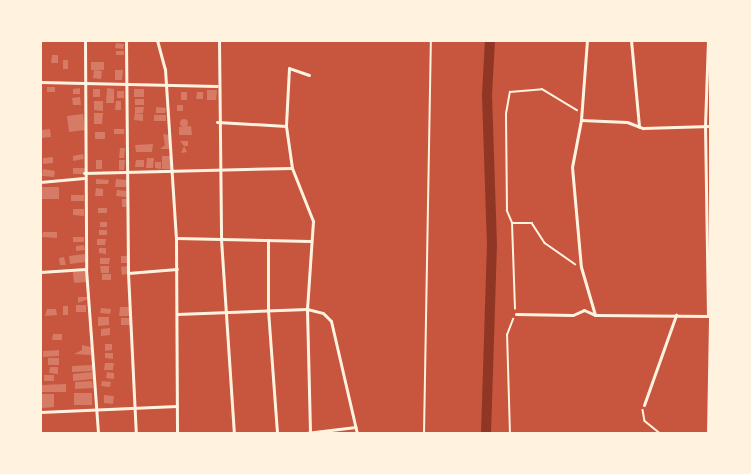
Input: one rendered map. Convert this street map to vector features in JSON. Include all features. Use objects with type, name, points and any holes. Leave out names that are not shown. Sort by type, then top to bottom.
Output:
[{"type":"street","points":[[85,40],[83,84],[86,269],[98,434]]},
{"type":"street","points":[[126,40],[128,273],[136,434]]},
{"type":"street","points":[[157,40],[167,86],[173,173],[177,269],[177,434]]},
{"type":"street","points":[[219,40],[217,122],[221,239],[234,434]]},
{"type":"street","points":[[587,40],[582,112],[572,167],[581,267],[595,315]]},
{"type":"street","points":[[631,40],[639,127]]},
{"type":"street","points":[[708,40],[705,126],[709,226],[708,434]]},
{"type":"street","points":[[309,75],[289,68],[286,126],[292,168],[313,221],[307,309],[310,432]]},
{"type":"street","points":[[40,82],[218,86]]},
{"type":"street","points":[[581,120],[627,122],[639,127],[711,126]]},
{"type":"street","points":[[217,122],[286,126]]},
{"type":"street","points":[[40,182],[127,172],[219,173],[292,168]]},
{"type":"street","points":[[176,238],[310,241]]},
{"type":"street","points":[[268,240],[268,310],[277,434]]},
{"type":"street","points":[[40,272],[86,269]]},
{"type":"street","points":[[128,273],[177,269]]},
{"type":"street","points":[[177,314],[224,310],[307,309],[323,313],[331,321],[357,434]]},
{"type":"street","points":[[516,314],[573,315],[584,310],[595,315],[709,316]]},
{"type":"street","points":[[644,405],[676,315]]},
{"type":"street","points":[[40,412],[177,406]]},
{"type":"street","points":[[298,434],[356,427]]},
{"type":"path","points":[[424,434],[431,40]]},
{"type":"path","points":[[510,434],[507,335],[516,314],[512,224],[507,211],[506,114],[510,92],[542,89],[582,112]]},
{"type":"path","points":[[512,224],[532,223],[545,243],[581,267]]},
{"type":"path","points":[[644,405],[645,421],[662,434]]},
{"type":"building","points":[[116,43],[124,44],[123,49],[115,48]]},
{"type":"building","points":[[116,51],[124,51],[124,55],[116,55]]},
{"type":"building","points":[[52,55],[58,55],[58,63],[51,63]]},
{"type":"building","points":[[63,60],[68,60],[68,69],[63,69]]},
{"type":"building","points":[[91,62],[104,62],[104,70],[91,70]]},
{"type":"building","points":[[94,70],[102,71],[101,79],[93,78]]},
{"type":"building","points":[[115,70],[123,70],[122,80],[115,80]]},
{"type":"building","points":[[47,87],[55,87],[55,92],[47,92]]},
{"type":"building","points":[[80,88],[80,94],[73,94],[73,89]]},
{"type":"building","points":[[107,88],[114,89],[114,103],[106,103]]},
{"type":"building","points":[[93,89],[100,89],[100,97],[93,97]]},
{"type":"building","points":[[134,89],[144,89],[144,97],[134,97]]},
{"type":"building","points":[[207,90],[217,90],[216,100],[207,100]]},
{"type":"building","points":[[117,91],[124,91],[124,98],[117,98]]},
{"type":"building","points":[[181,92],[187,92],[187,100],[181,100]]},
{"type":"building","points":[[197,92],[203,92],[203,99],[196,99]]},
{"type":"building","points":[[80,97],[81,105],[73,105],[72,98]]},
{"type":"building","points":[[135,99],[144,99],[144,105],[135,105]]},
{"type":"building","points":[[94,101],[103,101],[103,111],[94,110]]},
{"type":"building","points":[[116,101],[121,101],[121,110],[115,110]]},
{"type":"building","points":[[177,105],[183,105],[183,111],[177,111]]},
{"type":"building","points":[[135,107],[144,107],[143,113],[135,113]]},
{"type":"building","points":[[156,107],[166,108],[165,113],[156,113]]},
{"type":"building","points":[[94,113],[103,113],[102,124],[94,124]]},
{"type":"building","points":[[135,113],[143,114],[143,121],[134,120]]},
{"type":"building","points":[[83,114],[85,130],[69,132],[67,116]]},
{"type":"building","points":[[154,115],[166,115],[166,121],[154,121]]},
{"type":"building","points":[[184,119],[188,123],[184,127],[180,123]]},
{"type":"building","points":[[191,126],[192,135],[179,135],[179,127]]},
{"type":"building","points":[[50,129],[51,137],[41,138],[41,130]]},
{"type":"building","points":[[114,129],[124,129],[124,134],[114,134]]},
{"type":"building","points":[[95,132],[105,132],[105,139],[95,139]]},
{"type":"building","points":[[163,134],[170,135],[169,149],[160,149],[165,145]]},
{"type":"building","points":[[180,141],[188,141],[188,146],[184,146]]},
{"type":"building","points":[[153,144],[152,152],[136,152],[135,145]]},
{"type":"building","points":[[120,148],[125,148],[124,158],[119,158]]},
{"type":"building","points":[[83,154],[84,159],[73,161],[73,156]]},
{"type":"building","points":[[162,156],[171,156],[171,169],[162,169]]},
{"type":"building","points":[[53,157],[53,163],[43,164],[43,158]]},
{"type":"building","points":[[147,158],[154,158],[153,168],[146,168]]},
{"type":"building","points":[[96,160],[102,160],[102,169],[96,169]]},
{"type":"building","points":[[119,160],[125,160],[124,170],[119,170]]},
{"type":"building","points":[[136,160],[144,160],[144,167],[135,167]]},
{"type":"building","points":[[155,162],[161,162],[161,169],[155,168]]},
{"type":"building","points":[[73,168],[86,168],[85,174],[73,174]]},
{"type":"building","points":[[43,169],[55,171],[54,177],[42,176]]},
{"type":"building","points":[[96,179],[109,180],[108,184],[96,184]]},
{"type":"building","points":[[116,179],[127,180],[126,187],[115,187]]},
{"type":"building","points":[[41,187],[59,187],[59,199],[41,199]]},
{"type":"building","points":[[96,188],[103,189],[103,196],[95,196]]},
{"type":"building","points":[[117,190],[127,191],[126,197],[116,196]]},
{"type":"building","points":[[71,195],[84,195],[84,201],[71,201]]},
{"type":"building","points":[[122,199],[127,199],[126,207],[122,207]]},
{"type":"building","points":[[98,208],[107,208],[107,213],[98,213]]},
{"type":"building","points":[[73,209],[84,209],[84,216],[73,215]]},
{"type":"building","points":[[100,222],[107,222],[107,227],[100,227]]},
{"type":"building","points":[[99,230],[107,230],[107,235],[99,235]]},
{"type":"building","points":[[43,232],[57,232],[57,238],[42,237]]},
{"type":"building","points":[[73,237],[84,237],[84,242],[73,242]]},
{"type":"building","points":[[97,239],[106,239],[105,245],[97,245]]},
{"type":"building","points":[[84,245],[85,250],[76,251],[76,246]]},
{"type":"building","points":[[99,248],[106,248],[106,254],[99,253]]},
{"type":"building","points":[[85,254],[85,262],[70,264],[69,256]]},
{"type":"building","points":[[121,256],[127,256],[127,263],[121,263]]},
{"type":"building","points":[[64,257],[66,265],[60,265],[59,258]]},
{"type":"building","points":[[100,258],[110,258],[109,264],[100,264]]},
{"type":"building","points":[[100,266],[109,266],[109,273],[101,273]]},
{"type":"building","points":[[127,266],[127,274],[122,275],[121,267]]},
{"type":"building","points":[[86,271],[87,282],[74,283],[73,272]]},
{"type":"building","points":[[102,274],[111,274],[111,280],[102,280]]},
{"type":"building","points":[[78,297],[88,297],[88,299],[78,303]]},
{"type":"building","points":[[76,305],[86,305],[86,312],[76,312]]},
{"type":"building","points":[[63,306],[68,306],[68,315],[63,315]]},
{"type":"building","points":[[120,307],[130,307],[130,316],[119,316]]},
{"type":"building","points":[[101,308],[111,309],[110,314],[100,313]]},
{"type":"building","points":[[47,309],[56,309],[57,315],[45,316]]},
{"type":"building","points":[[98,317],[109,317],[109,325],[98,326]]},
{"type":"building","points":[[121,318],[131,318],[131,325],[121,325]]},
{"type":"building","points":[[110,328],[110,335],[101,336],[101,329]]},
{"type":"building","points":[[53,334],[62,334],[62,340],[52,340]]},
{"type":"building","points":[[105,344],[112,344],[112,350],[105,351]]},
{"type":"building","points":[[82,345],[91,347],[91,355],[74,354],[82,350]]},
{"type":"building","points":[[59,350],[59,356],[43,357],[43,351]]},
{"type":"building","points":[[105,353],[113,353],[113,359],[105,358]]},
{"type":"building","points":[[48,358],[59,358],[59,365],[48,365]]},
{"type":"building","points":[[105,363],[114,363],[113,370],[104,370]]},
{"type":"building","points":[[92,365],[92,371],[72,372],[72,366]]},
{"type":"building","points":[[50,367],[58,367],[58,374],[49,373]]},
{"type":"building","points":[[92,372],[93,379],[73,381],[73,374]]},
{"type":"building","points":[[107,372],[114,373],[114,379],[106,378]]},
{"type":"building","points":[[44,375],[54,375],[54,381],[44,381]]},
{"type":"building","points":[[92,381],[93,388],[75,389],[75,382]]},
{"type":"building","points":[[102,381],[111,382],[110,387],[101,386]]},
{"type":"building","points":[[66,384],[66,392],[42,392],[42,385]]},
{"type":"building","points":[[74,393],[92,393],[92,405],[74,405]]},
{"type":"building","points":[[42,394],[54,394],[54,407],[42,408]]},
{"type":"building","points":[[104,395],[114,396],[113,404],[104,403]]},
{"type":"waterway","points":[[486,434],[492,246],[487,95],[490,40]]}]
